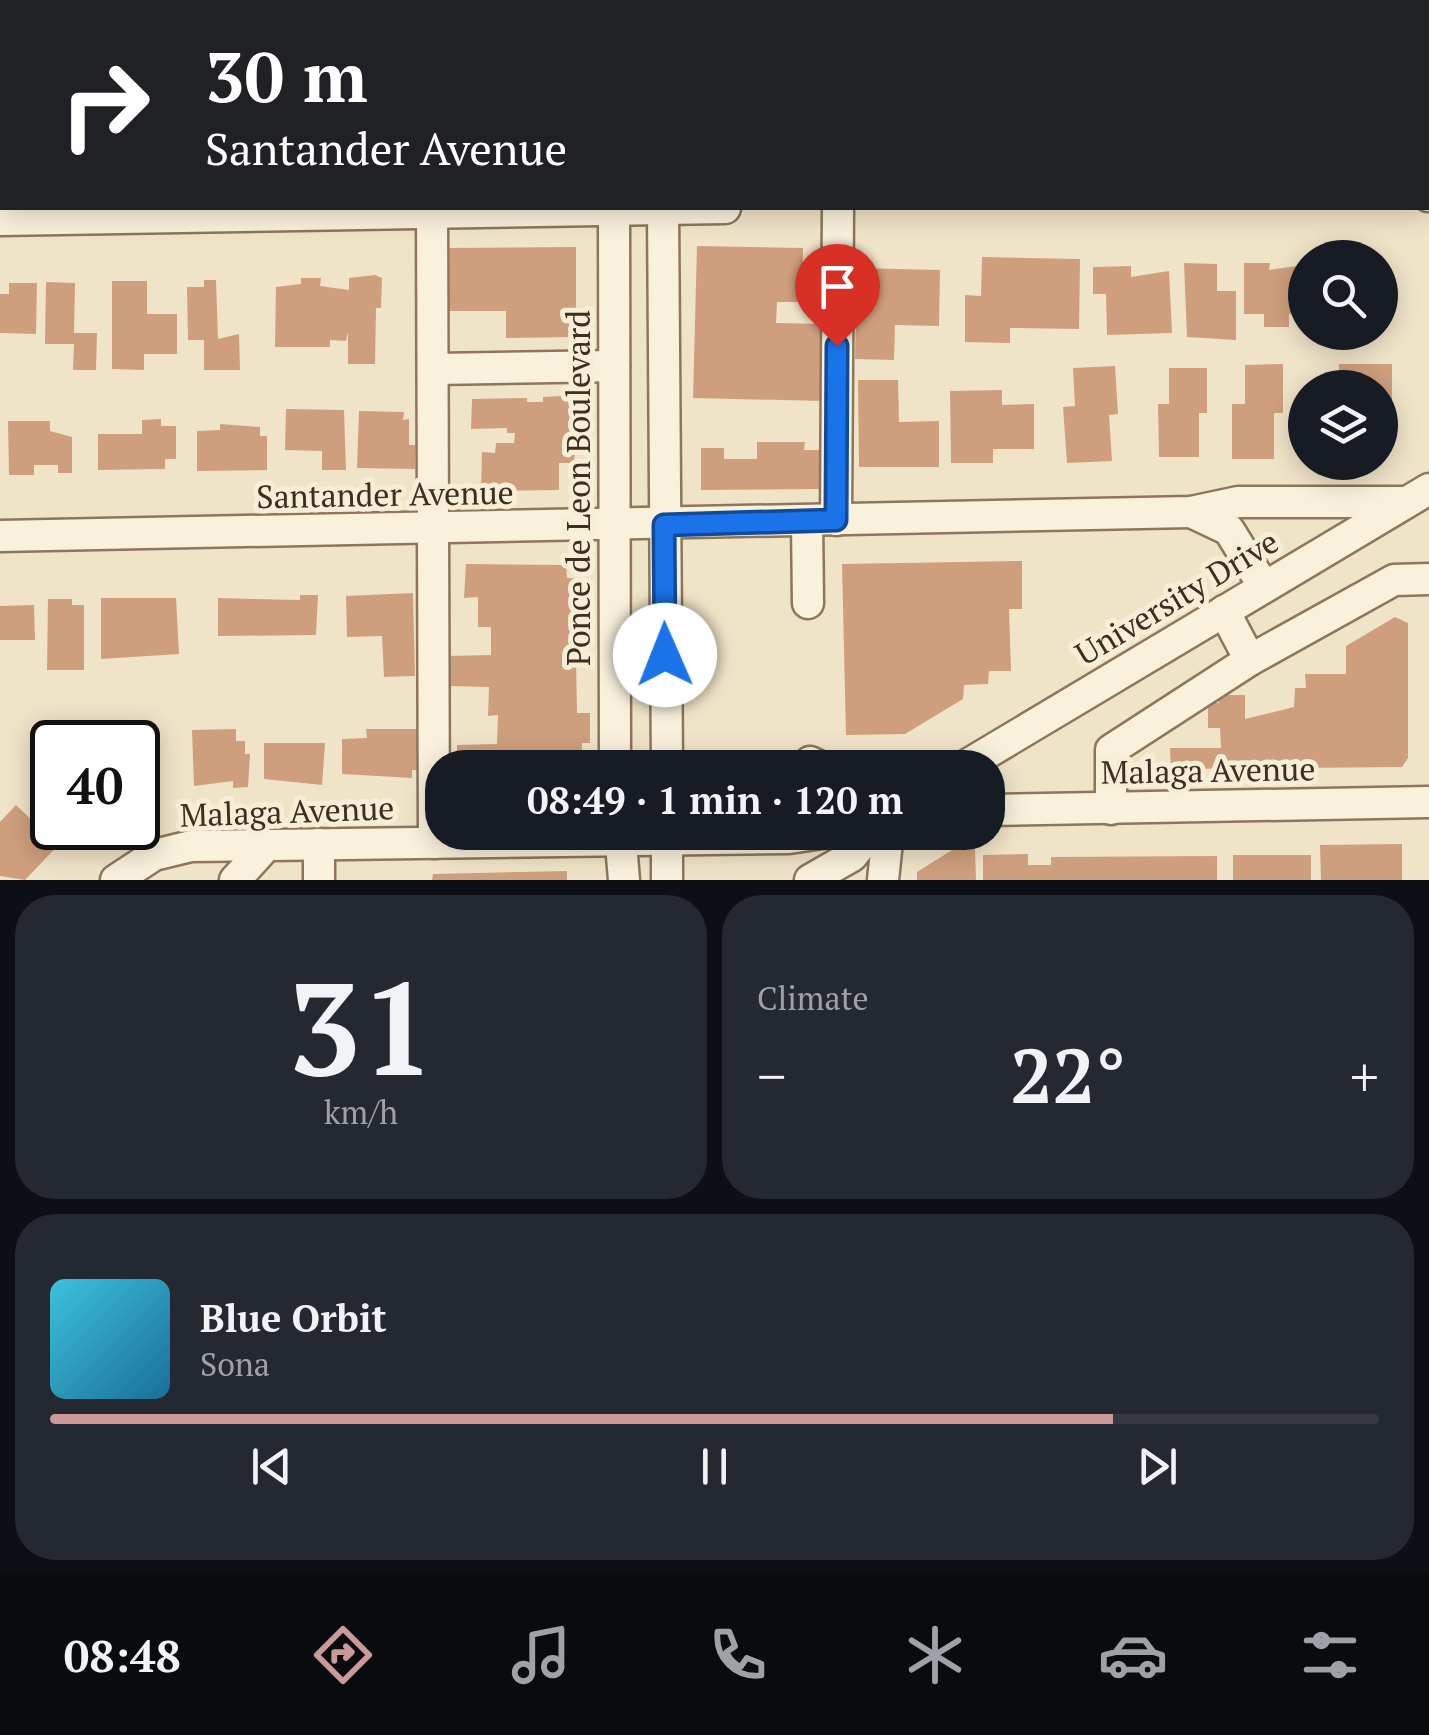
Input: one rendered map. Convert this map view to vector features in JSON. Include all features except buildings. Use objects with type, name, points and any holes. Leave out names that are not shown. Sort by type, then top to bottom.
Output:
[{"type":"street","points":[[0,220],[432,210],[433,750]]},
{"type":"street","name":"Ponce de Leon Boulevard","points":[[614,210],[615,750]]},
{"type":"street","points":[[663,210],[666,750]]},
{"type":"street","points":[[808,603],[822,520],[838,210]]},
{"type":"street","points":[[434,369],[614,366]]},
{"type":"street","name":"Santander Avenue","points":[[0,536],[1191,512],[1238,502],[1417,496]]},
{"type":"street","name":"University Drive","points":[[992,750],[1417,496]]},
{"type":"street","points":[[1191,512],[1229,530],[1264,586]]},
{"type":"street","points":[[1112,808],[1111,750],[1250,660],[1394,580],[1429,579]]},
{"type":"street","points":[[1224,611],[1250,660]]},
{"type":"street","name":"Malaga Avenue","points":[[1005,810],[1429,802]]},
{"type":"street","name":"Malaga Avenue","points":[[116,880],[142,861],[177,848],[425,843]]},
{"type":"street","points":[[319,844],[319,880]]},
{"type":"street","points":[[235,880],[267,845]]},
{"type":"street","points":[[622,850],[624,880]]},
{"type":"street","points":[[667,850],[667,880]]},
{"type":"street","points":[[819,878],[857,850]]},
{"type":"street","points":[[883,880],[886,850]]},
{"type":"route","points":[[665,655],[664,525],[836,520],[837,346]]}]
